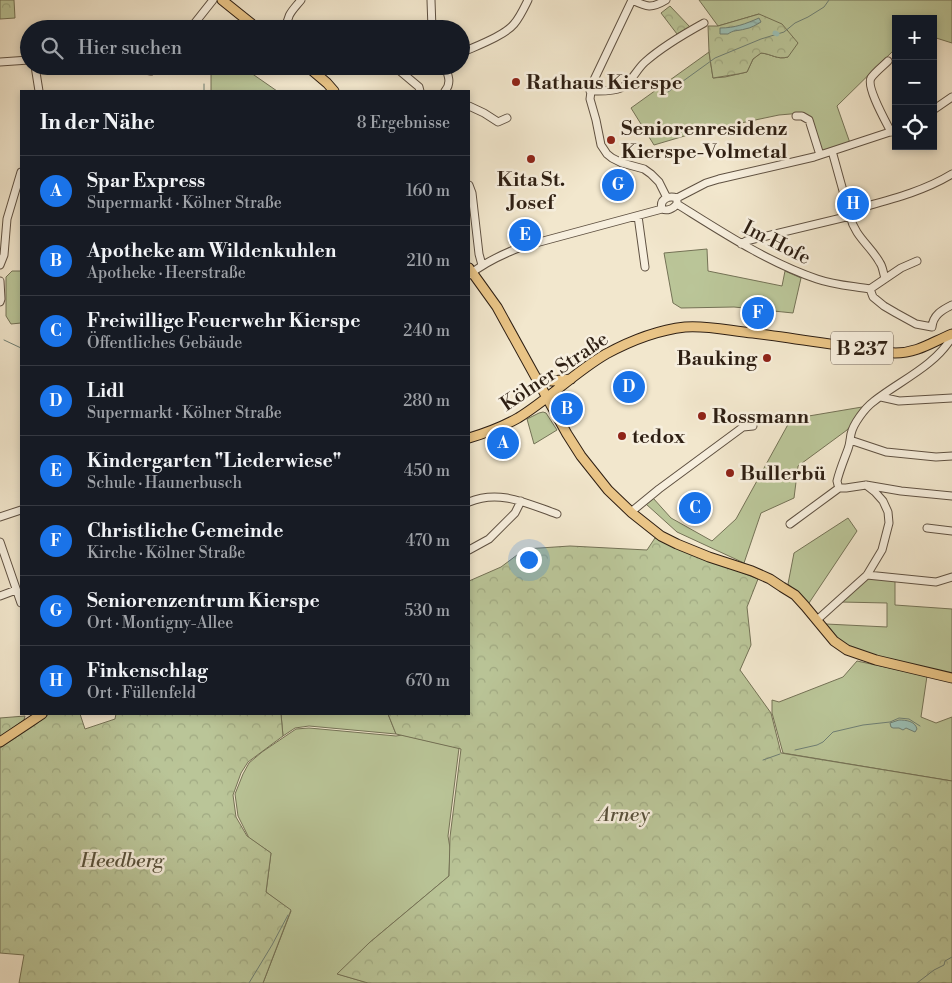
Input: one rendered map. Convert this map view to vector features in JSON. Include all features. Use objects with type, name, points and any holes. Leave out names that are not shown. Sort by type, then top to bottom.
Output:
[{"type":"main road","points":[[222,0],[247,20]]},
{"type":"main road","points":[[318,75],[333,90]]},
{"type":"main road","points":[[470,272],[497,307],[581,456],[608,490],[631,512],[661,536],[677,544],[770,579],[795,596],[834,641],[847,650],[876,660],[952,678]]},
{"type":"main road","name":"Kölner Straße","points":[[470,438],[501,427],[516,419],[596,360],[622,346],[659,333],[695,327],[895,352],[918,350],[952,335]]},
{"type":"main road","points":[[538,380],[571,379]]},
{"type":"main road","points":[[0,742],[40,715]]},
{"type":"street","points":[[197,20],[213,0]]},
{"type":"street","points":[[287,20],[301,0]]},
{"type":"street","points":[[431,0],[432,20]]},
{"type":"street","points":[[470,49],[505,32],[513,26],[528,0]]},
{"type":"street","points":[[666,0],[652,7],[632,0],[592,84],[590,99],[598,136],[607,154],[622,163],[644,169],[659,182],[667,198]]},
{"type":"street","points":[[590,91],[605,91],[624,86],[652,56],[704,22]]},
{"type":"street","points":[[0,62],[20,61]]},
{"type":"street","points":[[888,61],[871,78],[870,83],[874,98],[892,129]]},
{"type":"street","points":[[36,75],[39,90]]},
{"type":"street","points":[[405,75],[419,87],[420,90]]},
{"type":"street","points":[[446,90],[450,81],[448,75]]},
{"type":"street","points":[[937,107],[952,98]]},
{"type":"street","points":[[470,106],[498,122],[507,118]]},
{"type":"street","points":[[796,116],[802,116],[809,120],[820,155]]},
{"type":"street","points":[[470,272],[521,247],[662,209],[670,209],[675,207],[677,201],[706,183],[820,155],[892,131]]},
{"type":"street","points":[[832,151],[850,214],[859,236],[875,255],[881,265],[885,278]]},
{"type":"street","points":[[741,244],[746,241],[850,214],[908,194],[952,174]]},
{"type":"street","points":[[0,265],[4,255],[7,219],[20,175]]},
{"type":"street","points":[[470,188],[482,265]]},
{"type":"street","points":[[662,209],[662,202],[667,198],[674,196],[677,201]]},
{"type":"street","name":"Im Hofe","points":[[677,201],[741,244],[796,272],[818,280],[870,290]]},
{"type":"street","points":[[638,216],[645,267]]},
{"type":"street","points":[[917,261],[901,268],[870,290],[873,297],[890,310],[916,324],[932,324]]},
{"type":"street","points":[[0,281],[0,302]]},
{"type":"street","points":[[932,324],[939,313],[952,305]]},
{"type":"street","points":[[932,324],[940,339]]},
{"type":"street","points":[[840,488],[837,481],[853,427],[872,403],[911,376],[945,348],[952,335]]},
{"type":"street","points":[[881,397],[899,401],[952,398]]},
{"type":"street","points":[[631,512],[743,427],[753,426]]},
{"type":"street","points":[[850,440],[886,452],[936,457],[952,456]]},
{"type":"street","points":[[817,620],[867,575],[882,550],[889,523],[888,512],[875,492],[866,485]]},
{"type":"street","points":[[790,524],[840,488],[866,485],[901,491],[952,496]]},
{"type":"street","points":[[470,502],[479,498],[497,496],[512,498],[557,514]]},
{"type":"street","points":[[470,549],[489,539],[515,513],[522,502]]},
{"type":"street","points":[[0,517],[20,510]]},
{"type":"street","points":[[927,528],[952,531]]},
{"type":"street","points":[[0,542],[20,600]]},
{"type":"street","points":[[867,575],[936,582],[952,578]]},
{"type":"street","points":[[0,596],[16,590]]},
{"type":"green space","points":[[0,0],[14,0],[15,18],[0,19]]},
{"type":"green space","points":[[699,0],[952,0],[952,43],[937,38],[937,15],[892,15],[892,52],[837,106],[850,143],[822,152],[812,118],[802,113],[779,115],[698,132],[654,145],[631,108],[709,52],[713,78],[747,72],[753,59],[761,53],[784,58],[788,57],[759,14],[718,26]]},
{"type":"green space","points":[[670,6],[690,27],[677,34],[661,13]]},
{"type":"green space","points":[[759,14],[782,24],[798,43],[788,57],[784,58],[761,53],[753,59],[747,72],[713,78],[708,26],[718,26]]},
{"type":"green space","points":[[211,75],[254,75],[276,90],[211,90]]},
{"type":"green space","points":[[707,249],[708,271],[782,286],[785,271],[801,278],[793,313],[734,307],[681,308],[673,303],[664,253]]},
{"type":"green space","points":[[12,271],[20,271],[20,323],[11,324],[6,316],[6,277]]},
{"type":"green space","points":[[868,406],[847,430],[798,466],[794,498],[761,513],[744,563],[677,532],[646,504],[653,498],[671,518],[712,541],[736,519],[791,419]]},
{"type":"green space","points":[[543,412],[546,413],[557,430],[534,444],[527,419]]},
{"type":"green space","points":[[848,518],[857,531],[809,603],[788,584],[794,553]]},
{"type":"green space","name":"Arney","points":[[655,538],[758,579],[747,607],[751,645],[740,670],[771,713],[781,753],[952,781],[952,983],[368,983],[337,974],[369,943],[449,876],[450,837],[461,749],[396,734],[388,715],[470,715],[470,581],[501,567],[525,549],[570,546],[647,550]]},
{"type":"green space","points":[[867,577],[895,580],[895,605],[952,609],[952,675],[861,653],[838,639],[826,624],[887,627],[887,603],[841,602]]},
{"type":"green space","points":[[857,661],[927,676],[921,717],[936,723],[952,717],[952,781],[783,753],[772,713],[772,700],[779,702],[843,677]]},
{"type":"green space","name":"Heedberg","points":[[48,715],[80,715],[85,729],[115,719],[116,715],[281,715],[283,736],[248,762],[241,773],[233,795],[236,817],[247,836],[271,853],[266,892],[291,910],[263,983],[19,983],[24,955],[0,953],[0,748]]},
{"type":"green space","points":[[281,715],[388,715],[396,734],[309,726],[295,728],[283,736]]},
{"type":"green space","points":[[25,716],[24,720],[0,737],[0,718]]},
{"type":"green space","points":[[309,728],[402,735],[459,748],[448,836],[450,848],[449,876],[369,943],[338,974],[368,983],[263,983],[291,911],[266,892],[271,853],[249,838],[238,816],[235,794],[249,763],[296,729]]},
{"type":"water","points":[[759,18],[761,22],[751,27],[728,34],[720,34],[720,28],[740,25]]},
{"type":"water","points":[[899,720],[912,723],[917,729],[915,732],[906,728],[903,730],[891,727],[890,723]]},
{"type":"waterway","points":[[668,92],[715,58],[761,39],[784,32],[795,23],[824,7],[829,0]]},
{"type":"waterway","points":[[204,84],[204,90]]},
{"type":"waterway","points":[[4,340],[20,348]]},
{"type":"waterway","points":[[795,750],[817,745],[833,732],[863,725],[890,722],[899,718],[909,719],[920,726]]},
{"type":"waterway","points":[[763,760],[780,754]]},
{"type":"waterway","points":[[249,983],[288,915]]},
{"type":"waterway","points":[[917,983],[944,965],[945,961],[952,957]]},
{"type":"place","name":"Rathaus Kierspe","points":[[516,82]]},
{"type":"place","name":"Seniorenresidenz Kierspe-Volmetal","points":[[611,140]]},
{"type":"place","name":"Kita St. Josef","points":[[531,159]]},
{"type":"place","name":"Seniorenzentrum Kierspe","points":[[618,185]]},
{"type":"place","name":"Finkenschlag","points":[[853,204]]},
{"type":"place","name":"Kindergarten \"Liederwiese\"","points":[[525,235]]},
{"type":"place","name":"Christliche Gemeinde","points":[[758,313]]},
{"type":"place","name":"Bauking","points":[[767,358]]},
{"type":"place","name":"Lidl","points":[[629,387]]},
{"type":"place","name":"Apotheke am Wildenkuhlen","points":[[567,409]]},
{"type":"place","name":"Rossmann","points":[[702,416]]},
{"type":"place","name":"tedox","points":[[622,436]]},
{"type":"place","name":"Spar Express","points":[[503,443]]},
{"type":"place","name":"Bullerbü","points":[[730,473]]},
{"type":"place","name":"Freiwillige Feuerwehr Kierspe","points":[[695,508]]}]
